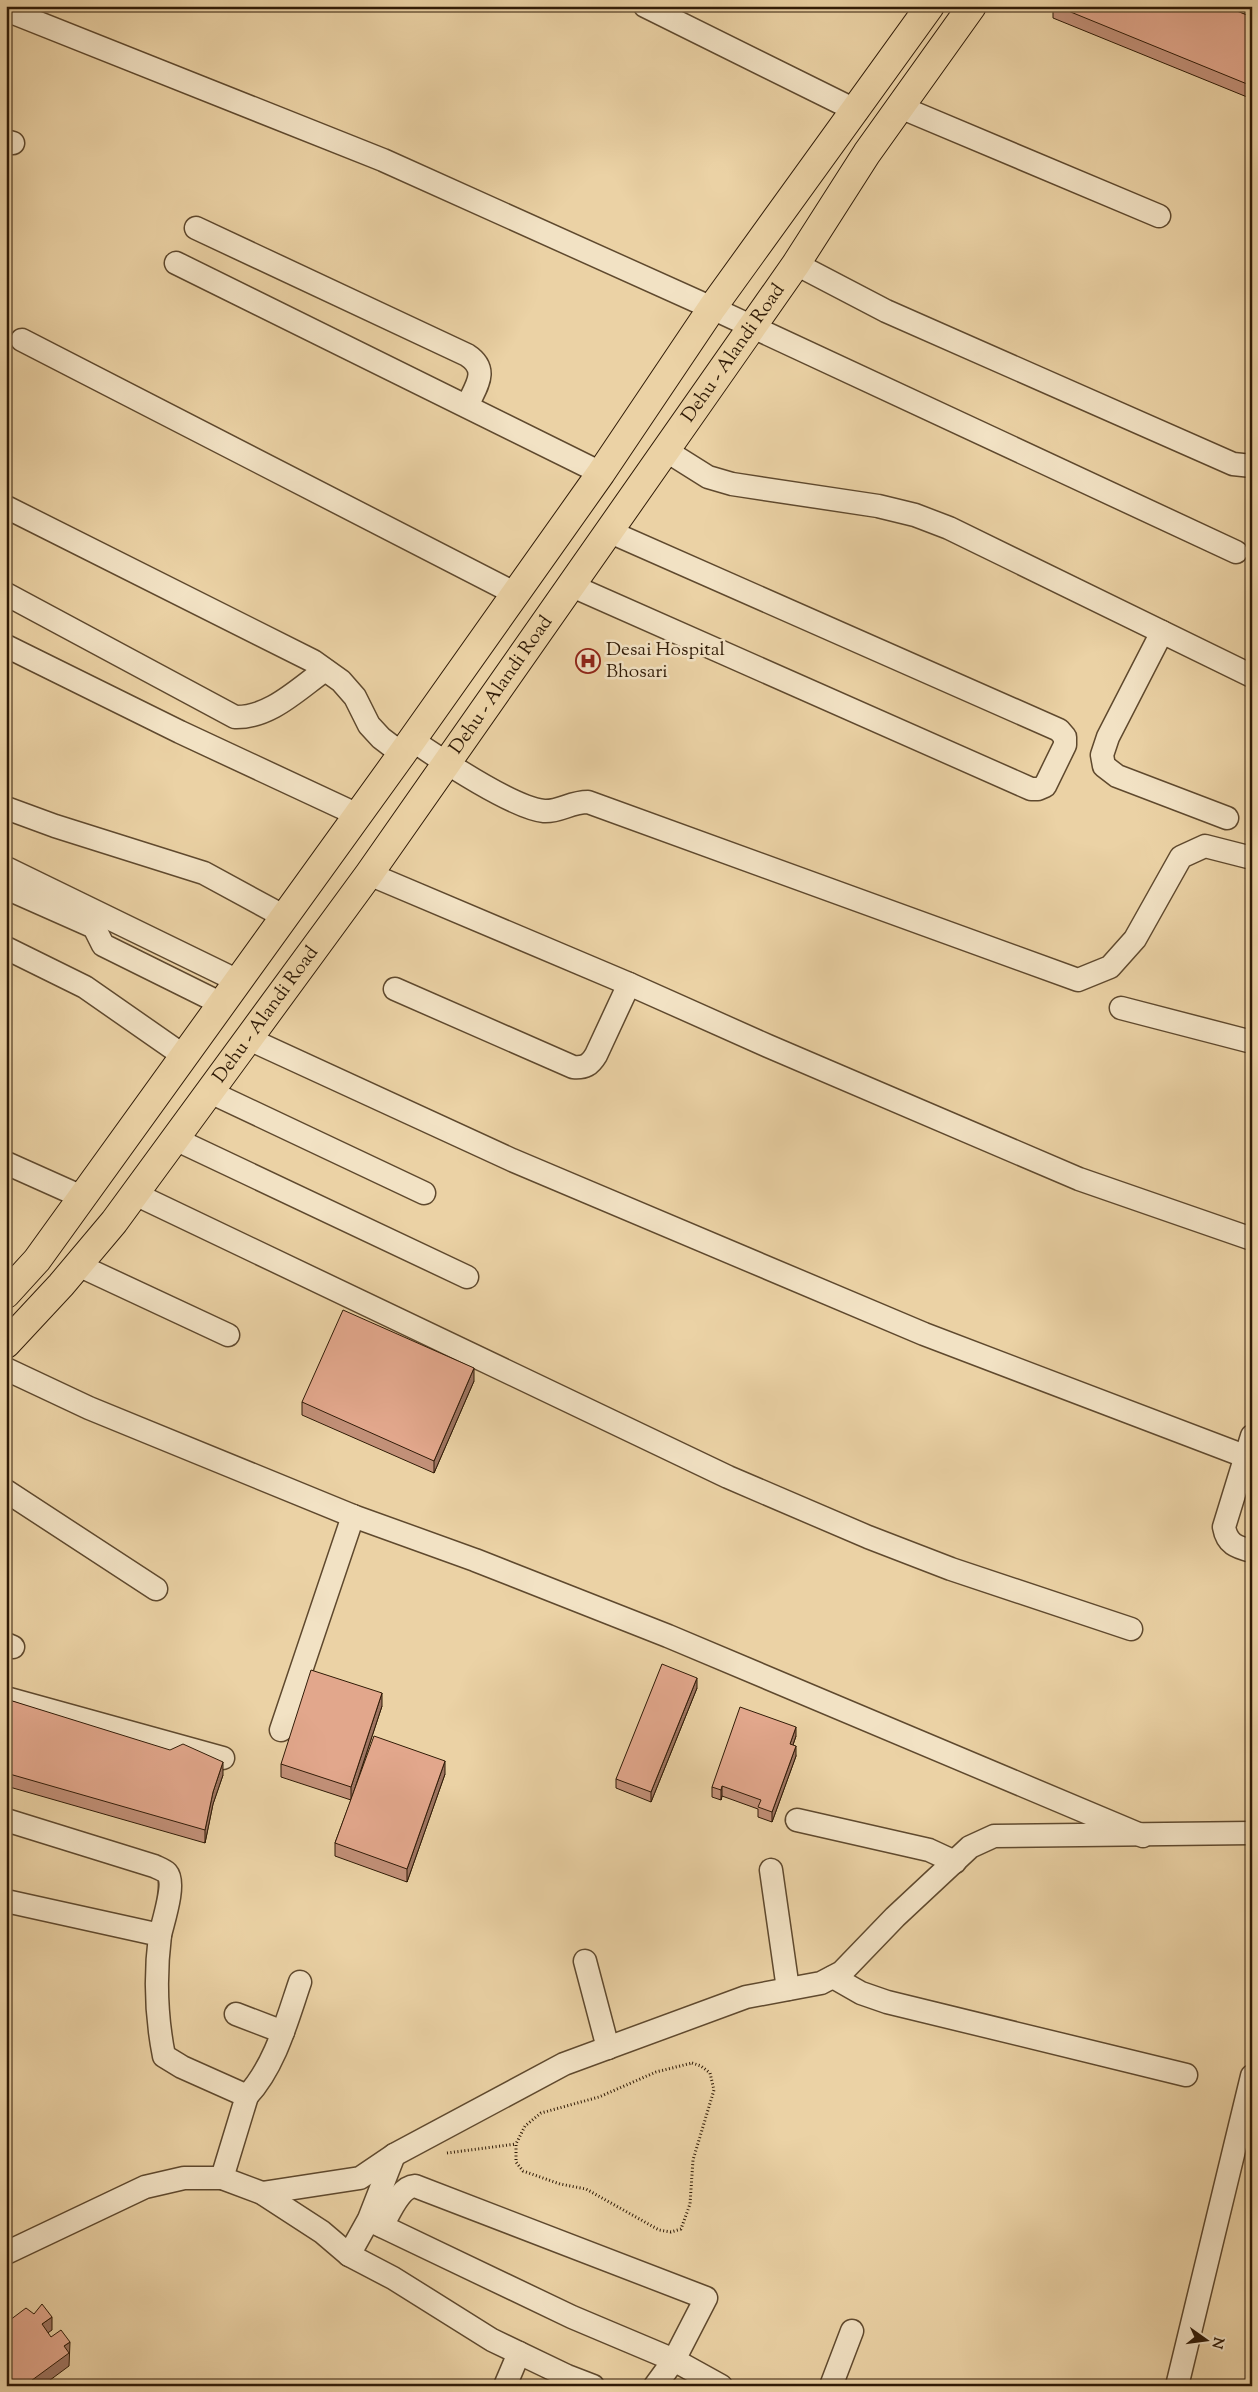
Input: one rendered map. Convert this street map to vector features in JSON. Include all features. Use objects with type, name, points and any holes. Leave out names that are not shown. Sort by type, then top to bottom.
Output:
[{"type":"main road","name":"Dehu - Alandi Road","points":[[6,1294],[37,1260],[407,747],[601,474],[712,308],[930,6]]},
{"type":"main road","name":"Dehu - Alandi Road","points":[[6,1344],[78,1265],[135,1194],[369,874],[750,327],[796,264],[900,107],[972,6]]},
{"type":"street","points":[[645,6],[856,111]]},
{"type":"street","points":[[1232,6],[1252,14]]},
{"type":"street","points":[[6,10],[383,160],[712,308],[1236,552]]},
{"type":"street","points":[[900,107],[1159,216]]},
{"type":"street","points":[[196,228],[467,355],[476,361],[480,370],[479,380],[467,406]]},
{"type":"street","points":[[176,262],[601,474]]},
{"type":"street","points":[[796,264],[886,311],[1234,464],[1252,466]]},
{"type":"street","points":[[22,340],[516,594]]},
{"type":"street","points":[[665,450],[708,477],[732,484],[878,506],[915,515],[950,528],[1252,676]]},
{"type":"street","points":[[6,507],[312,661],[341,681],[355,697],[369,724],[375,731],[446,763],[522,805],[553,811],[574,802],[588,802],[1078,980],[1110,967],[1135,939],[1181,857],[1205,846],[1252,858]]},
{"type":"street","points":[[570,585],[1031,788],[1038,789],[1045,786],[1065,745],[1065,737],[1060,730],[608,531]]},
{"type":"street","points":[[6,594],[235,717],[250,718],[264,713],[325,670]]},
{"type":"street","points":[[1162,632],[1108,737],[1102,755],[1104,766],[1117,776],[1227,818]]},
{"type":"street","points":[[6,646],[180,732],[358,815]]},
{"type":"street","points":[[6,808],[55,826],[204,873],[285,917]]},
{"type":"street","points":[[369,874],[629,984],[768,1046],[1079,1179],[1252,1238]]},
{"type":"street","points":[[7,878],[238,981]]},
{"type":"street","points":[[7,878],[94,926],[103,945],[222,1004]]},
{"type":"street","points":[[6,948],[93,992],[184,1056]]},
{"type":"street","points":[[395,989],[573,1067],[582,1068],[591,1063],[596,1055],[629,984]]},
{"type":"street","points":[[1121,1008],[1252,1042]]},
{"type":"street","points":[[249,1039],[512,1160],[924,1334],[1249,1447],[1224,1527],[1226,1536],[1233,1546],[1252,1552]]},
{"type":"street","points":[[210,1092],[424,1193]]},
{"type":"street","points":[[175,1139],[467,1277]]},
{"type":"street","points":[[6,1163],[82,1197]]},
{"type":"street","points":[[135,1194],[728,1477],[868,1537],[951,1569],[1131,1629]]},
{"type":"street","points":[[78,1265],[228,1335]]},
{"type":"street","points":[[6,1369],[89,1408],[353,1516],[475,1560],[668,1636],[1143,1836]]},
{"type":"street","points":[[6,1491],[156,1589]]},
{"type":"street","points":[[281,1730],[353,1516]]},
{"type":"street","points":[[6,1698],[223,1758]]},
{"type":"street","points":[[6,1820],[154,1866],[166,1872],[170,1878],[170,1888],[160,1935],[156,1972],[159,2034],[164,2056],[182,2067],[247,2096]]},
{"type":"street","points":[[797,1820],[929,1850],[955,1862]]},
{"type":"street","points":[[262,2192],[360,2178],[394,2155],[564,2064],[746,1997],[821,1983],[842,1972],[895,1917],[970,1847],[994,1836],[1143,1836],[1252,1833]]},
{"type":"street","points":[[771,1870],[788,1989]]},
{"type":"street","points":[[6,1901],[160,1935]]},
{"type":"street","points":[[585,1961],[608,2048]]},
{"type":"street","points":[[833,1976],[861,1993],[887,2002],[1186,2075]]},
{"type":"street","points":[[222,2178],[247,2096],[259,2083],[283,2032],[300,1982]]},
{"type":"street","points":[[236,2014],[283,2032]]},
{"type":"street","points":[[1177,2386],[1252,2076]]},
{"type":"street","points":[[375,2222],[394,2155]]},
{"type":"street","points":[[6,2253],[145,2187],[184,2178],[222,2178],[262,2192],[322,2232],[349,2255],[393,2278],[492,2340],[593,2386]]},
{"type":"street","points":[[349,2255],[403,2191],[408,2186],[415,2186],[706,2298],[674,2360],[655,2386]]},
{"type":"street","points":[[375,2222],[572,2317],[674,2360],[721,2386]]},
{"type":"street","points":[[831,2386],[852,2331]]},
{"type":"street","points":[[505,2386],[519,2353]]},
{"type":"path","points":[[692,2063],[701,2066],[710,2073],[714,2090],[693,2160],[690,2204],[681,2229],[671,2232],[659,2230],[586,2189],[560,2184],[523,2171],[516,2162],[516,2144],[525,2126],[541,2113],[600,2097],[656,2072],[692,2063]]},
{"type":"path","points":[[426,2139],[429,2151],[438,2154],[516,2144]]},
{"type":"building","points":[[1056,6],[1224,6],[1252,17],[1252,86]]},
{"type":"building","points":[[343,1310],[474,1368],[434,1461],[302,1402]]},
{"type":"building","points":[[662,1664],[697,1678],[651,1792],[616,1779]]},
{"type":"building","points":[[311,1670],[382,1693],[351,1787],[281,1764]]},
{"type":"building","points":[[6,1699],[170,1750],[183,1744],[223,1762],[213,1792],[205,1830],[6,1773]]},
{"type":"building","points":[[740,1707],[796,1727],[790,1744],[796,1746],[772,1812],[758,1807],[761,1800],[722,1786],[721,1790],[712,1787]]},
{"type":"building","points":[[374,1736],[445,1761],[407,1869],[335,1843]]},
{"type":"building","points":[[42,2304],[52,2317],[42,2324],[51,2337],[61,2330],[70,2342],[64,2346],[69,2353],[24,2386],[6,2386],[6,2323],[26,2308],[34,2314]]},
{"type":"place","name":"Desai Hospital Bhosari","points":[[588,661]]}]
